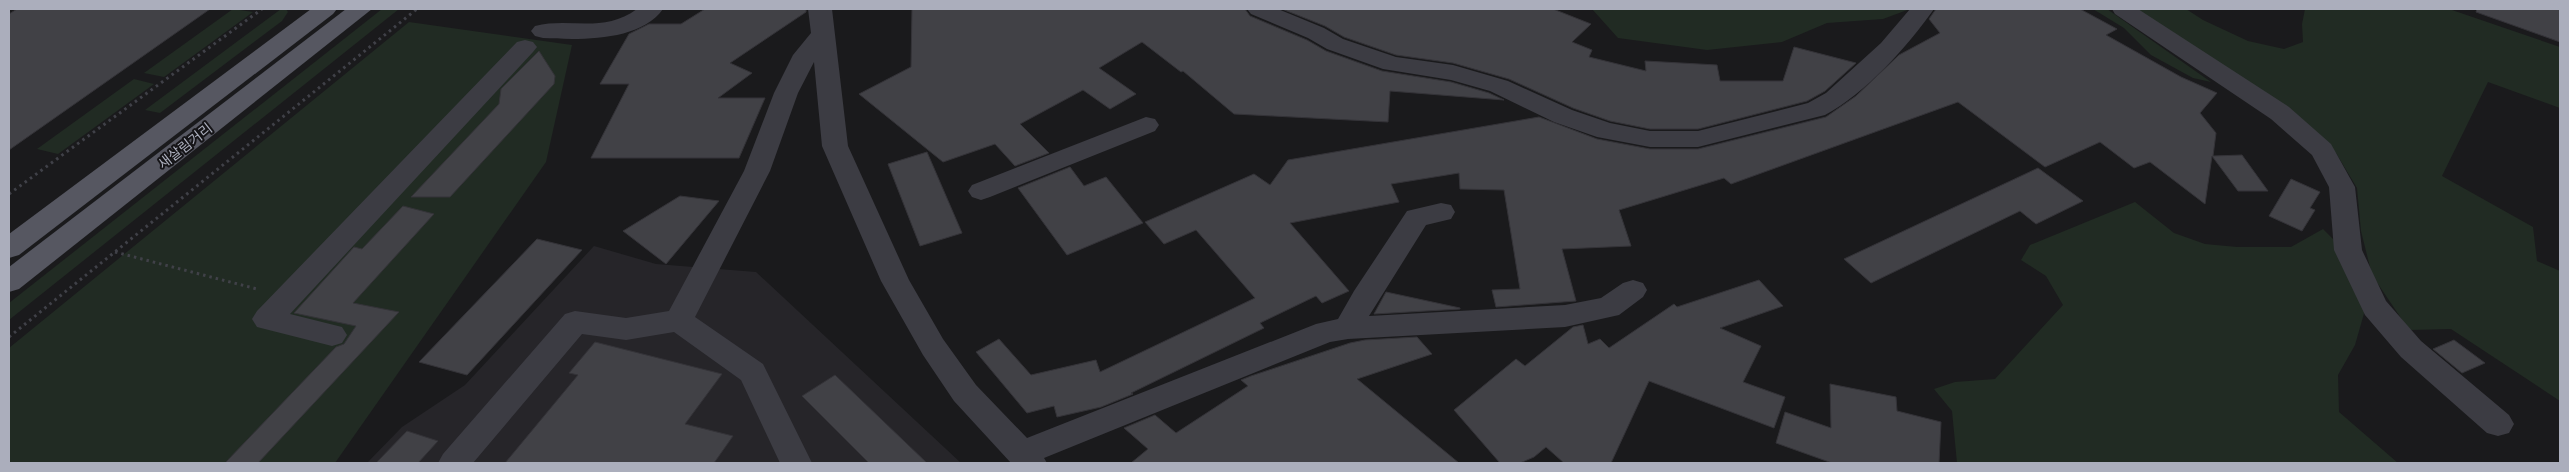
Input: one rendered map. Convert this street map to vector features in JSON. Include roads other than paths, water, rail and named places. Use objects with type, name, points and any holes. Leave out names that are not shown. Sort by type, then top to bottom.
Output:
[{"type":"main road","name":"새살림거리","points":[[9,248],[323,9]]},
{"type":"main road","name":"새살림거리","points":[[9,282],[360,9]]},
{"type":"street","points":[[332,335],[267,320],[534,39],[596,31],[623,25],[651,9]]},
{"type":"street","points":[[1259,9],[1316,33],[1334,44],[1392,64],[1453,73],[1499,86],[1563,116],[1606,132],[1650,139],[1688,139],[1730,133],[1770,120],[1816,109],[1835,100],[1889,48],[1922,9]]},
{"type":"street","points":[[2123,9],[2280,113],[2322,150],[2342,187],[2348,250],[2375,307],[2411,349],[2498,424]]},
{"type":"street","points":[[679,320],[758,171],[786,93],[821,22]]},
{"type":"street","points":[[821,22],[835,146],[895,281],[933,347],[965,393],[1026,458],[1326,332],[1348,328],[1565,316],[1609,307],[1633,290]]},
{"type":"street","points":[[981,191],[1146,125]]},
{"type":"street","points":[[1348,328],[1364,298],[1417,218],[1442,212]]},
{"type":"street","points":[[454,463],[575,322],[626,329],[679,320],[752,372],[796,463]]}]
